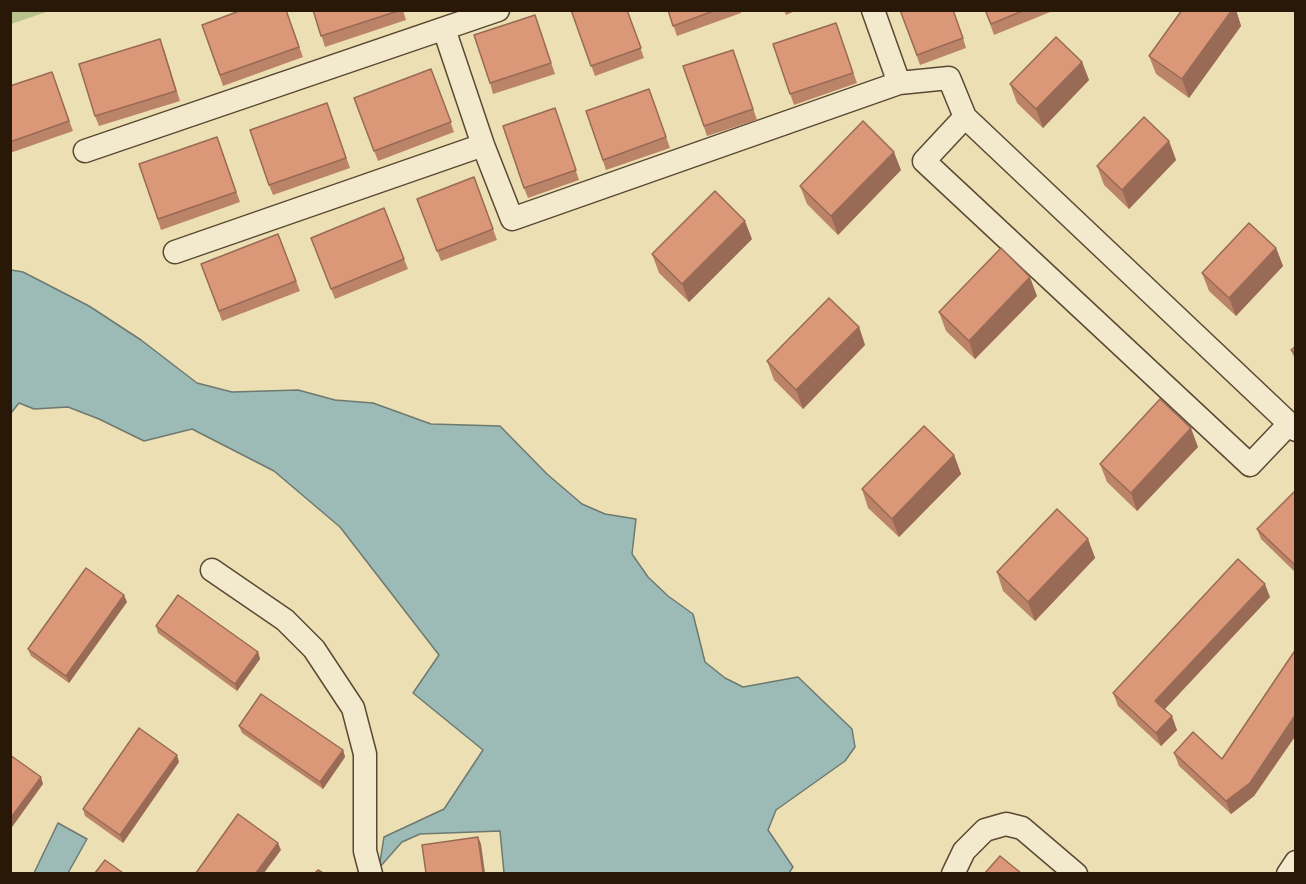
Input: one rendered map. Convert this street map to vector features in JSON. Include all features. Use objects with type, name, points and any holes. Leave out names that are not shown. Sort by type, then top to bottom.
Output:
[{"type":"street","points":[[85,151],[498,10]]},
{"type":"street","points":[[873,10],[899,83]]},
{"type":"street","points":[[444,29],[483,145],[512,219],[899,83],[949,78],[965,117],[1292,427],[1250,465],[924,161],[965,117]]},
{"type":"street","points":[[175,252],[483,145]]},
{"type":"street","points":[[212,570],[285,620],[314,649],[353,708],[365,754],[365,851],[371,873]]},
{"type":"street","points":[[953,873],[964,851],[985,830],[1006,824],[1022,828],[1076,873]]},
{"type":"green space","points":[[11,10],[49,10],[49,11],[11,24]]},
{"type":"water","points":[[11,270],[23,272],[89,306],[141,340],[197,383],[232,392],[298,390],[335,400],[373,403],[431,424],[500,426],[547,474],[582,504],[605,514],[636,519],[632,554],[648,577],[668,596],[693,614],[705,662],[725,678],[743,687],[798,677],[852,729],[855,747],[845,761],[776,810],[768,830],[793,867],[789,873],[504,873],[500,831],[420,834],[402,842],[379,868],[384,837],[444,809],[483,750],[413,693],[439,655],[340,527],[274,471],[192,429],[144,441],[68,407],[34,409],[19,403],[11,413]]},
{"type":"water","points":[[58,823],[87,839],[68,873],[34,873]]},
{"type":"building","points":[[242,10],[286,10],[299,47],[220,75],[202,25]]},
{"type":"building","points":[[313,10],[401,10],[321,36]]},
{"type":"building","points":[[571,10],[627,10],[641,48],[591,66]]},
{"type":"building","points":[[668,10],[716,10],[673,26]]},
{"type":"building","points":[[900,10],[953,10],[963,38],[917,55]]},
{"type":"building","points":[[985,10],[1025,10],[991,24]]},
{"type":"building","points":[[1182,10],[1232,10],[1182,79],[1149,56]]},
{"type":"building","points":[[535,15],[551,63],[490,83],[474,35]]},
{"type":"building","points":[[836,23],[853,73],[790,94],[773,44]]},
{"type":"building","points":[[1056,37],[1082,62],[1036,109],[1010,84]]},
{"type":"building","points":[[160,39],[176,91],[95,116],[79,64]]},
{"type":"building","points":[[733,50],[753,109],[704,126],[683,66]]},
{"type":"building","points":[[431,69],[451,122],[374,151],[354,98]]},
{"type":"building","points":[[52,72],[69,121],[10,142],[10,86]]},
{"type":"building","points":[[649,89],[666,137],[603,160],[586,111]]},
{"type":"building","points":[[327,103],[346,158],[269,185],[250,130]]},
{"type":"building","points":[[555,108],[576,170],[524,188],[503,126]]},
{"type":"building","points":[[1144,117],[1169,141],[1122,190],[1097,166]]},
{"type":"building","points":[[863,121],[894,152],[831,216],[800,186]]},
{"type":"building","points":[[217,137],[236,192],[158,219],[139,164]]},
{"type":"building","points":[[474,177],[493,229],[437,251],[417,199]]},
{"type":"building","points":[[715,191],[745,221],[682,284],[652,254]]},
{"type":"building","points":[[384,208],[404,259],[331,289],[311,238]]},
{"type":"building","points":[[1249,223],[1276,248],[1229,298],[1202,273]]},
{"type":"building","points":[[278,234],[296,281],[219,311],[201,264]]},
{"type":"building","points":[[1001,248],[1030,277],[969,341],[939,312]]},
{"type":"building","points":[[829,298],[859,327],[796,390],[767,361]]},
{"type":"building","points":[[1160,399],[1191,428],[1131,493],[1100,464]]},
{"type":"building","points":[[924,426],[954,455],[892,519],[862,489]]},
{"type":"building","points":[[1296,490],[1296,566],[1257,529]]},
{"type":"building","points":[[1057,509],[1088,539],[1028,602],[997,572]]},
{"type":"building","points":[[1238,559],[1265,584],[1155,701],[1172,716],[1156,733],[1113,693]]},
{"type":"building","points":[[86,568],[124,595],[66,676],[28,649]]},
{"type":"building","points":[[178,595],[258,652],[235,684],[156,626]]},
{"type":"building","points":[[1296,649],[1296,714],[1250,783],[1226,801],[1174,753],[1193,732],[1222,759]]},
{"type":"building","points":[[261,694],[343,750],[320,782],[239,726]]},
{"type":"building","points":[[139,728],[177,755],[120,835],[83,809]]},
{"type":"building","points":[[10,755],[41,777],[10,819]]},
{"type":"building","points":[[238,814],[278,843],[256,873],[196,873]]},
{"type":"building","points":[[478,837],[483,873],[426,873],[422,845]]},
{"type":"building","points":[[1000,856],[1021,873],[985,873]]},
{"type":"building","points":[[105,860],[123,873],[95,873]]}]
